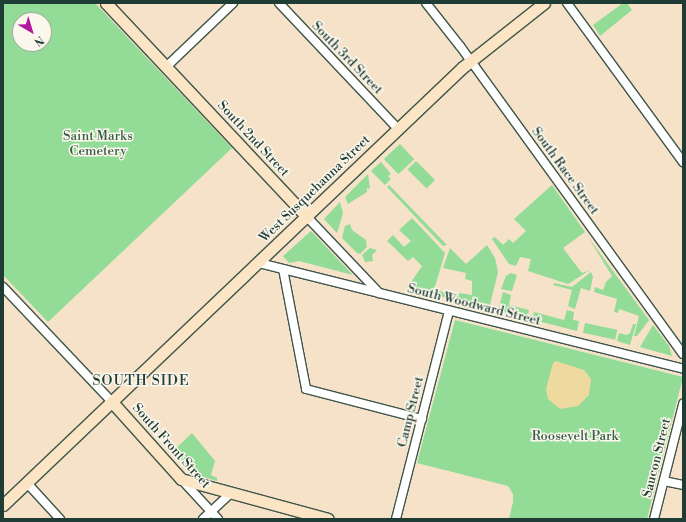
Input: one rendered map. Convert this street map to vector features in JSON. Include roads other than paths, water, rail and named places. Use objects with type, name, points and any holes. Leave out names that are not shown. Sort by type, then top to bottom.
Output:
[{"type":"main road","name":"South 2nd Street","points":[[106,3],[307,217]]},
{"type":"main road","name":"West Susquehanna Street","points":[[3,505],[471,61],[544,3]]},
{"type":"main road","name":"South Front Street","points":[[112,402],[181,479]]},
{"type":"main road","points":[[181,479],[328,519]]},
{"type":"street","points":[[166,67],[233,3]]},
{"type":"street","name":"South 3rd Street","points":[[279,3],[398,129]]},
{"type":"street","name":"South Race Street","points":[[426,3],[471,61],[683,354]]},
{"type":"street","points":[[567,3],[683,162]]},
{"type":"street","name":"South 2nd Street","points":[[307,217],[379,293]]},
{"type":"street","name":"South Woodward Street","points":[[259,263],[683,369]]},
{"type":"street","points":[[283,269],[306,389],[422,419]]},
{"type":"street","name":"South Front Street","points":[[3,287],[112,402]]},
{"type":"street","name":"Camp Street","points":[[396,519],[449,311]]},
{"type":"street","name":"Saucon Street","points":[[654,519],[683,404]]},
{"type":"street","name":"South Front Street","points":[[181,479],[218,519]]},
{"type":"street","points":[[664,480],[683,485]]},
{"type":"street","points":[[26,483],[60,519]]},
{"type":"street","points":[[203,519],[231,493]]},
{"type":"district","name":"SOUTH SIDE","points":[[141,381]]},
{"type":"park label","name":"Saint Marks Cemetery","points":[[98,144]]},
{"type":"park label","name":"Roosevelt Park","points":[[575,436]]}]
